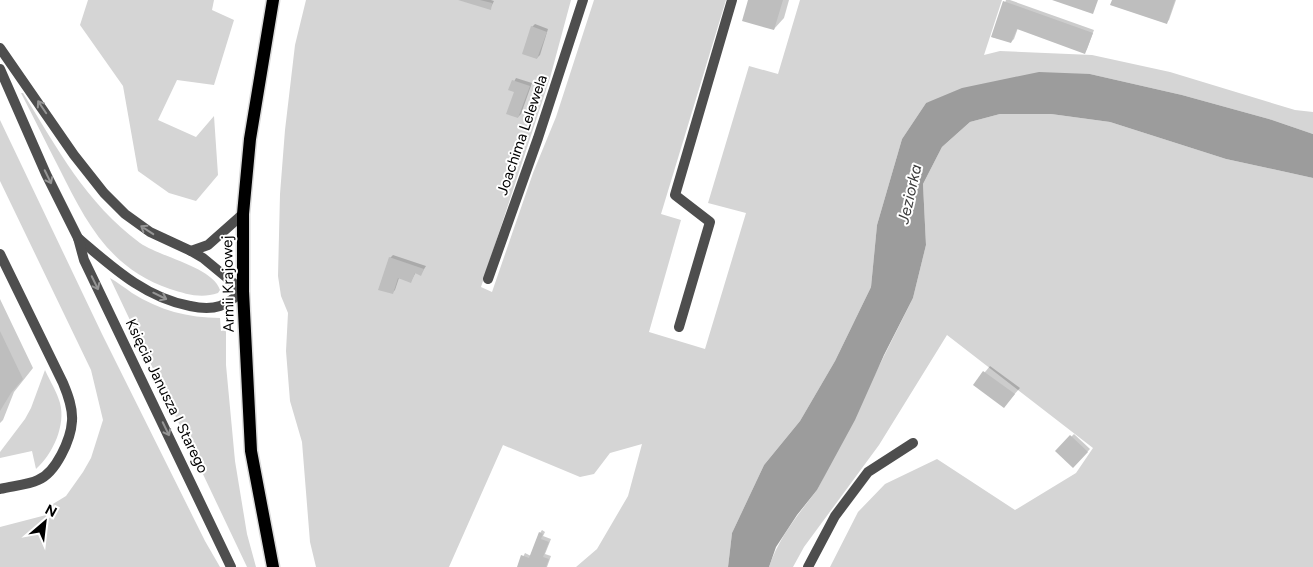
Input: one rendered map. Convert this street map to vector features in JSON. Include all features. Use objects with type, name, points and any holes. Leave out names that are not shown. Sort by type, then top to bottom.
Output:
[{"type":"main road","name":"Armii Krajowej","points":[[273,0],[250,139],[243,214],[243,291],[251,451],[273,567]]},
{"type":"street","name":"Joachima Lelewela","points":[[488,280],[538,138],[583,0]]},
{"type":"street","points":[[679,327],[710,222],[675,195],[732,0]]},
{"type":"street","points":[[0,48],[74,155],[104,193],[125,214],[150,232],[191,251],[243,291]]},
{"type":"street","name":"Księcia Janusza I Starego","points":[[0,69],[46,174],[78,238],[84,260],[232,567]]},
{"type":"street","points":[[191,251],[208,246],[243,214]]},
{"type":"street","name":"Księcia Janusza I Starego","points":[[78,238],[113,268],[138,285],[173,302],[197,307],[213,307],[229,302],[243,291]]},
{"type":"street","points":[[0,254],[63,383],[72,411],[72,422],[62,455],[54,466],[39,480],[0,489]]},
{"type":"street","points":[[808,567],[835,516],[868,472],[913,443]]},
{"type":"shaded area","points":[[88,0],[214,0],[212,10],[234,20],[214,85],[177,80],[158,120],[196,137],[214,116],[218,175],[196,201],[169,193],[138,171],[123,86],[80,25]]},
{"type":"shaded area","points":[[306,0],[571,0],[550,78],[481,287],[492,292],[533,173],[556,117],[594,0],[726,0],[661,214],[681,220],[649,332],[705,349],[746,213],[708,203],[749,66],[778,74],[800,0],[1002,0],[984,55],[1000,51],[1092,55],[1170,72],[1295,110],[1313,112],[1313,134],[1269,119],[1182,95],[1090,74],[926,103],[902,139],[877,225],[871,287],[835,361],[800,421],[764,465],[732,533],[728,567],[576,567],[597,549],[628,496],[642,444],[610,453],[594,474],[580,477],[503,445],[449,567],[316,567],[310,542],[302,442],[290,401],[286,351],[288,313],[281,296],[278,276],[280,194],[285,130],[295,45]]},
{"type":"shaded area","points":[[21,93],[23,93],[74,174],[104,210],[140,243],[207,275],[220,290],[218,293],[200,296],[170,289],[149,280],[115,256],[102,241],[79,207]]},
{"type":"shaded area","points":[[1000,114],[1051,114],[1110,122],[1226,159],[1313,178],[1313,567],[830,567],[858,512],[885,484],[937,459],[1015,510],[1076,473],[1093,448],[947,335],[879,445],[804,547],[793,567],[769,567],[784,536],[817,490],[913,298],[926,245],[923,184],[942,147],[970,122]]},
{"type":"shaded area","points":[[0,120],[102,334],[205,541],[220,567],[0,567],[0,527],[50,514],[48,507],[66,496],[91,458],[103,420],[91,370],[0,181]]},
{"type":"shaded area","points":[[110,278],[142,299],[174,312],[208,318],[220,318],[221,331],[226,330],[226,365],[235,461],[247,534],[256,567],[247,567]]},
{"type":"shaded area","points":[[45,370],[59,399],[61,420],[60,430],[53,447],[36,469],[32,451],[0,458],[0,452],[25,419]]},
{"type":"water","name":"Jeziorka","points":[[1039,72],[1090,74],[1182,95],[1269,119],[1313,134],[1313,178],[1226,159],[1110,122],[1051,114],[1000,114],[970,122],[942,147],[923,184],[926,245],[913,298],[884,355],[855,420],[817,490],[797,515],[776,547],[769,567],[728,567],[732,533],[764,465],[800,421],[835,361],[871,287],[877,225],[902,139],[926,103],[962,88]]},
{"type":"building","points":[[458,0],[480,0],[492,3],[491,10]]},
{"type":"building","points":[[748,0],[783,0],[774,30],[742,21]]},
{"type":"building","points":[[1052,0],[1098,0],[1093,14]]},
{"type":"building","points":[[1112,0],[1175,0],[1167,24],[1110,5]]},
{"type":"building","points":[[1003,1],[1093,33],[1085,54],[1017,29],[1011,43],[991,37]]},
{"type":"building","points":[[531,26],[547,32],[537,59],[522,54]]},
{"type":"building","points":[[512,80],[530,86],[518,118],[506,114],[514,92],[508,90]]},
{"type":"building","points":[[389,257],[424,269],[421,276],[415,273],[411,283],[398,278],[393,294],[378,290]]},
{"type":"building","points":[[0,331],[23,379],[11,393],[0,411]]},
{"type":"building","points":[[983,371],[1015,394],[1004,408],[973,385]]},
{"type":"building","points":[[1070,435],[1088,452],[1073,468],[1055,451]]},
{"type":"building","points":[[539,532],[543,534],[541,539],[549,542],[543,557],[549,559],[546,567],[517,567],[521,555],[529,558]]}]
